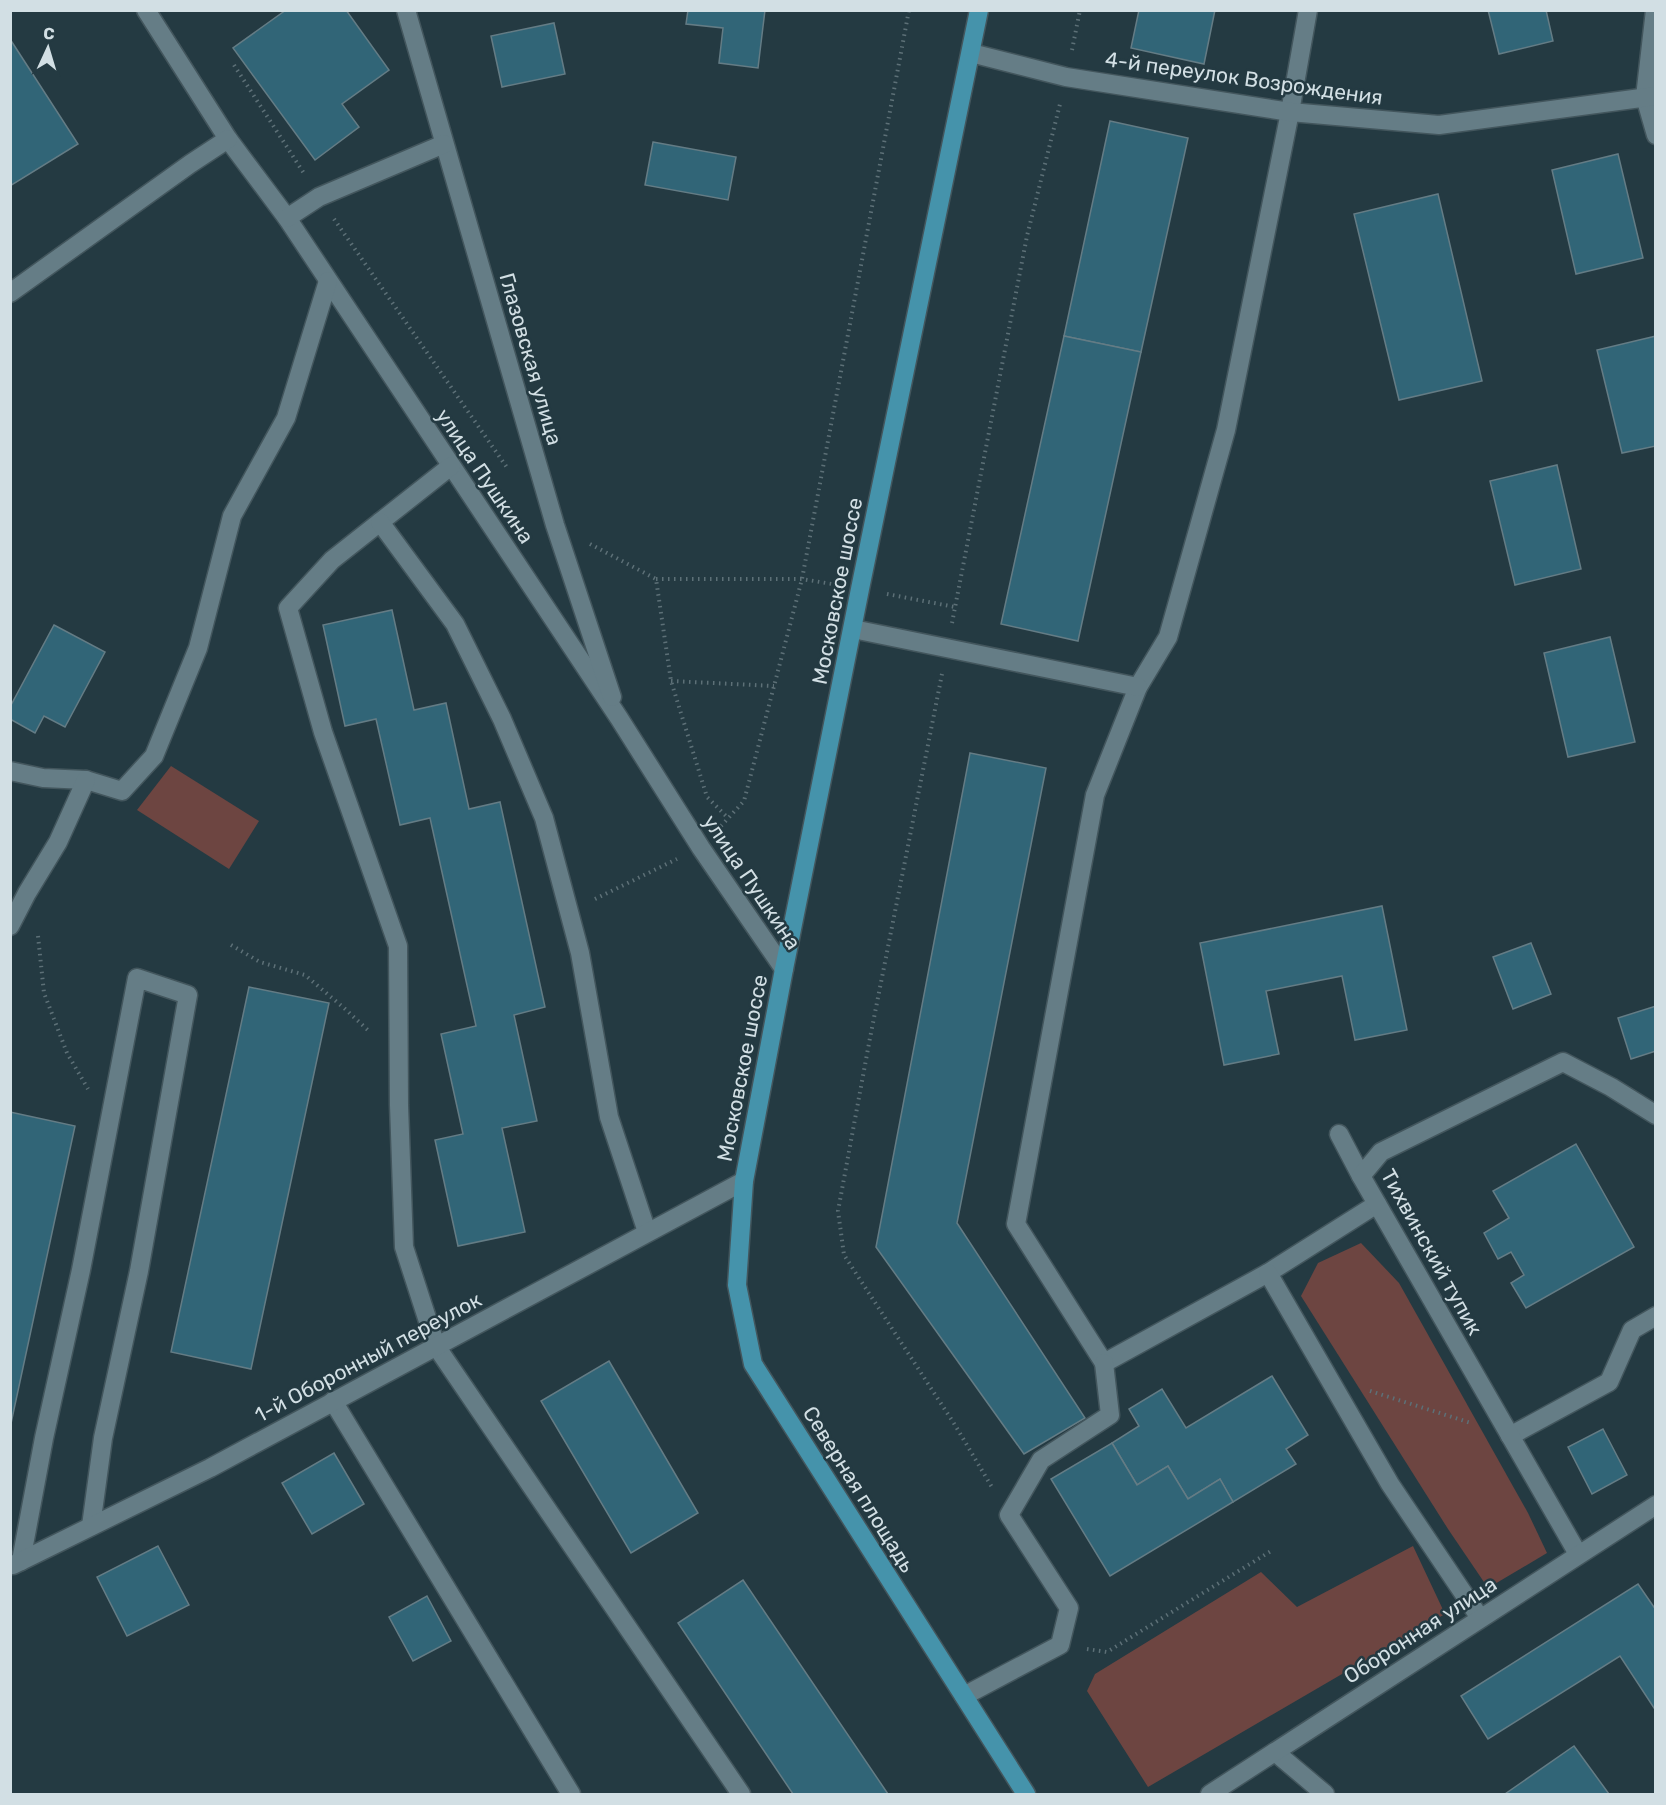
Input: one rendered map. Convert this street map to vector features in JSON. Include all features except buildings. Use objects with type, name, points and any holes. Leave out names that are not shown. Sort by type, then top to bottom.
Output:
[{"type":"main road","name":"Московское шоссе","points":[[744,1181],[860,589],[979,10]]},
{"type":"main road","name":"Северная площадь","points":[[744,1181],[737,1285],[753,1364],[1026,1794]]},
{"type":"street","name":"улица Пушкина","points":[[146,10],[228,139],[287,218],[619,718],[700,848],[784,969]]},
{"type":"street","name":"Глазовская улица","points":[[406,10],[555,525],[619,718]]},
{"type":"street","points":[[964,1696],[1060,1645],[1069,1608],[1009,1515],[1041,1461],[1110,1415],[1104,1363],[1016,1224],[1095,795],[1138,687],[1168,637],[1226,430],[1308,10]]},
{"type":"street","points":[[1655,10],[1650,96],[1656,135]]},
{"type":"street","name":"4-й переулок Возрождения","points":[[971,53],[1066,76],[1290,111],[1439,125],[1650,96]]},
{"type":"street","points":[[10,293],[228,139]]},
{"type":"street","points":[[287,218],[319,197],[444,144]]},
{"type":"street","points":[[10,771],[43,778],[86,780],[122,791],[154,756],[198,648],[232,516],[286,418],[328,281]]},
{"type":"street","points":[[451,466],[332,560],[288,608],[323,732],[398,946],[399,1105],[404,1248],[436,1346],[741,1794]]},
{"type":"street","points":[[380,522],[455,624],[502,719],[544,818],[580,953],[609,1117],[647,1232]]},
{"type":"street","points":[[853,628],[1138,687]]},
{"type":"street","points":[[10,926],[58,842],[86,780]]},
{"type":"street","points":[[16,1563],[81,1270],[137,978],[188,995],[139,1271],[103,1438],[92,1526]]},
{"type":"street","name":"Тихвинский тупик","points":[[1578,1554],[1361,1176],[1381,1152],[1563,1062],[1611,1087],[1656,1115]]},
{"type":"street","points":[[1340,1134],[1361,1176]]},
{"type":"street","name":"1-й Оборонный переулок","points":[[16,1563],[210,1468],[744,1181]]},
{"type":"street","points":[[1104,1363],[1268,1274],[1377,1204]]},
{"type":"street","points":[[1268,1274],[1390,1484],[1480,1618]]},
{"type":"street","points":[[1510,1436],[1609,1382],[1632,1330],[1656,1316]]},
{"type":"street","points":[[333,1401],[571,1794]]},
{"type":"street","name":"Оборонная улица","points":[[1210,1794],[1656,1505]]},
{"type":"street","points":[[1275,1752],[1325,1794]]},
{"type":"path","points":[[569,912],[700,848],[744,801],[802,579],[909,10]]},
{"type":"path","points":[[1009,1515],[955,1425],[844,1255],[838,1211],[1027,236],[1080,10]]},
{"type":"path","points":[[234,65],[319,197]]},
{"type":"path","points":[[656,579],[802,579],[955,607]]},
{"type":"path","points":[[671,681],[774,686]]},
{"type":"path","points":[[37,927],[44,993],[67,1053],[108,1123]]},
{"type":"path","points":[[231,945],[260,962],[304,975],[372,1034]]},
{"type":"path","points":[[1369,1390],[1510,1436]]},
{"type":"path","points":[[1060,1645],[1107,1652],[1271,1551]]},
{"type":"shaded area","points":[[171,766],[259,821],[229,869],[137,810]]},
{"type":"shaded area","points":[[1361,1243],[1399,1283],[1528,1513],[1547,1553],[1488,1588],[1448,1529],[1301,1296],[1318,1263]]},
{"type":"shaded area","points":[[1413,1546],[1445,1614],[1148,1787],[1087,1691],[1095,1674],[1261,1572],[1297,1607]]}]
